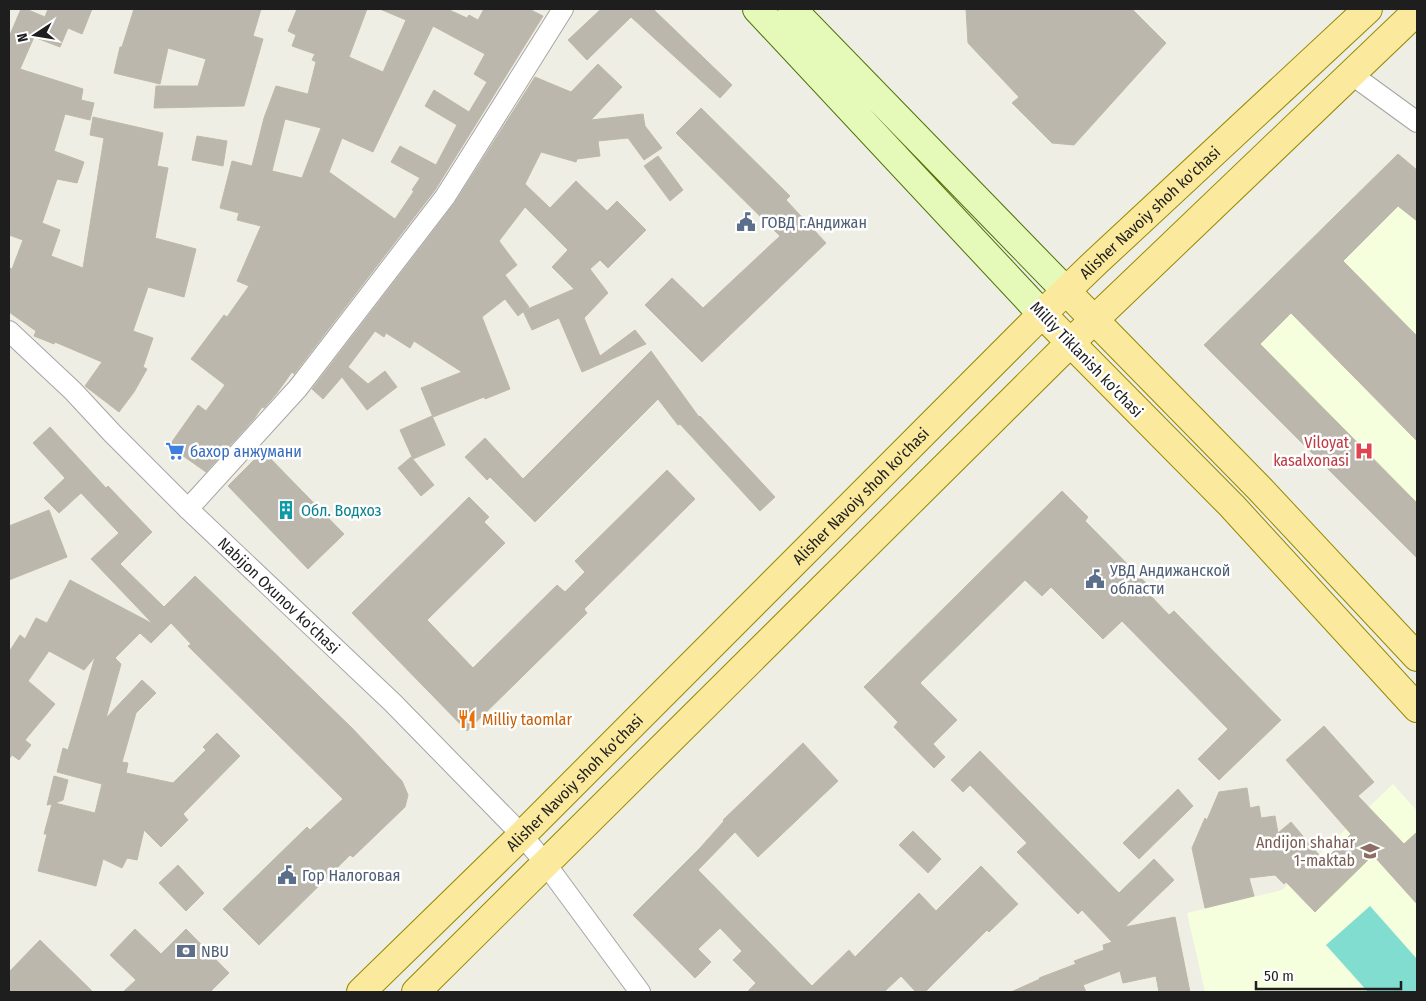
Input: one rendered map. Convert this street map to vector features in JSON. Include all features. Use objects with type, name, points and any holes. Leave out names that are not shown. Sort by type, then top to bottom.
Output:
[{"type":"main road","name":"Milliy Tiklanish ko'chasi","points":[[757,9],[1042,314],[1232,506],[1417,708]]},
{"type":"main road","name":"Milliy Tiklanish ko'chasi","points":[[792,9],[931,154],[1259,488],[1417,657]]},
{"type":"main road","points":[[416,992],[1070,343],[1417,11]]},
{"type":"main road","name":"Alisher Navoiy shoh ko'chasi","points":[[361,992],[522,835],[1042,314],[1326,49],[1358,12]]},
{"type":"main road","points":[[1326,49],[1351,74]]},
{"type":"main road","points":[[851,109],[869,90]]},
{"type":"main road","points":[[909,172],[931,154]]},
{"type":"street","points":[[188,509],[298,388],[439,205],[563,9]]},
{"type":"street","points":[[1351,74],[1417,122]]},
{"type":"street","name":"Nabijon Oxunov ko'chasi","points":[[9,331],[73,391],[188,509],[394,702],[522,835],[546,863],[640,992]]},
{"type":"shaded area","name":"Viloyat kasalxonasi","points":[[1398,154],[1417,170],[1417,558],[1204,345]]},
{"type":"shaded area","name":"Andijon shahar 1-maktab","points":[[1393,784],[1417,811],[1417,992],[1205,992],[1187,913],[1282,890]]},
{"type":"shaded area","points":[[1370,906],[1417,959],[1417,992],[1368,992],[1326,945]]},
{"type":"building","points":[[21,9],[26,9],[45,17],[48,9],[92,9],[82,34],[68,28],[60,47],[34,37],[20,69],[83,89],[81,100],[94,103],[90,120],[65,114],[54,151],[84,162],[77,183],[57,179],[42,223],[60,230],[51,256],[83,268],[104,138],[90,135],[93,117],[163,133],[157,166],[168,168],[155,238],[196,249],[184,297],[148,287],[133,331],[153,338],[143,367],[147,369],[134,392],[119,412],[85,386],[102,362],[55,342],[54,344],[34,336],[36,331],[9,312],[9,268],[12,269],[23,240],[9,235],[9,37]]},
{"type":"building","points":[[134,9],[261,9],[253,36],[263,39],[244,106],[154,108],[156,86],[198,86],[206,59],[168,48],[160,84],[114,73],[120,47],[122,47]]},
{"type":"building","points":[[297,9],[367,9],[349,57],[383,72],[406,20],[380,9],[447,9],[467,18],[469,15],[478,20],[484,9],[529,9],[543,16],[435,190],[294,374],[292,372],[277,393],[264,408],[262,407],[254,419],[206,472],[169,446],[198,405],[206,411],[225,385],[191,359],[224,315],[227,317],[249,286],[237,281],[261,226],[237,220],[239,213],[220,208],[232,161],[252,166],[264,118],[276,86],[308,94],[316,62],[312,60],[315,54],[292,46],[296,35],[288,31]],"holes":[[[433,26],[485,54],[474,74],[487,82],[469,112],[434,90],[425,106],[457,125],[436,165],[400,146],[391,162],[420,178],[412,190],[414,191],[395,219],[329,172],[342,138],[373,152]],[[285,119],[321,128],[302,178],[272,171]]]},
{"type":"building","points":[[601,9],[653,9],[732,85],[720,98],[631,17],[587,60],[568,40]]},
{"type":"building","points":[[966,9],[1132,9],[1166,43],[1074,145],[1052,143],[1012,103],[1019,97],[968,43]]},
{"type":"building","points":[[598,64],[622,87],[591,120],[643,114],[645,126],[662,148],[644,160],[628,138],[598,141],[600,156],[577,159],[576,162],[541,152],[525,184],[550,208],[576,181],[607,211],[617,201],[646,230],[608,268],[600,260],[590,269],[608,293],[584,318],[600,356],[635,330],[646,344],[582,372],[559,318],[532,330],[523,312],[518,316],[505,299],[482,317],[510,389],[485,399],[484,397],[433,417],[421,388],[462,372],[414,341],[410,348],[386,333],[384,337],[375,331],[348,367],[368,384],[385,371],[397,387],[367,410],[342,377],[323,399],[312,389],[454,204],[535,77],[571,92]],"holes":[[[525,207],[568,250],[552,267],[574,289],[525,310],[529,307],[505,275],[517,265],[499,241]]]},
{"type":"building","points":[[701,108],[790,196],[786,200],[826,243],[702,362],[645,305],[672,278],[703,308],[780,236],[676,133]]},
{"type":"building","points":[[197,136],[227,141],[223,166],[192,160]]},
{"type":"building","name":"Viloyat kasalxonasi","points":[[1398,154],[1417,170],[1417,221],[1398,206],[1343,261],[1417,336],[1417,441],[1291,313],[1260,344],[1417,503],[1417,558],[1204,345]]},
{"type":"building","points":[[658,156],[683,190],[670,201],[644,166]]},
{"type":"building","points":[[651,351],[699,417],[775,497],[760,511],[680,424],[678,425],[658,399],[535,522],[490,477],[487,480],[465,457],[485,438],[523,479]]},
{"type":"building","points":[[432,416],[445,445],[413,459],[400,430]]},
{"type":"building","points":[[50,427],[106,488],[108,486],[152,532],[120,564],[164,607],[195,576],[352,728],[402,781],[408,795],[405,807],[353,857],[350,855],[259,945],[223,909],[307,827],[310,830],[343,799],[188,646],[191,644],[171,623],[151,643],[140,633],[115,658],[121,664],[106,718],[142,680],[156,693],[136,713],[122,762],[128,763],[126,773],[173,783],[206,750],[203,747],[217,733],[240,756],[183,814],[188,820],[161,847],[144,830],[137,860],[127,858],[122,868],[103,859],[96,886],[38,871],[47,834],[44,834],[52,804],[47,805],[54,776],[68,780],[63,800],[55,803],[95,813],[102,784],[57,772],[63,748],[68,750],[95,657],[84,670],[49,651],[28,681],[55,704],[25,740],[31,745],[19,760],[12,755],[9,759],[9,652],[20,635],[25,639],[36,618],[47,623],[70,580],[153,624],[91,559],[119,533],[81,493],[59,513],[44,498],[65,478],[33,443]]},
{"type":"building","name":"Обл. Водхоз","points":[[263,451],[344,534],[308,569],[228,486]]},
{"type":"building","points":[[411,457],[434,485],[421,496],[398,468]]},
{"type":"building","points":[[667,470],[695,499],[584,609],[587,613],[467,731],[352,613],[469,497],[489,517],[484,522],[505,543],[427,620],[473,668],[557,585],[565,592],[585,572],[575,561]]},
{"type":"building","points":[[1062,491],[1088,517],[1085,521],[1151,588],[1147,592],[1169,615],[1174,611],[1281,720],[1219,780],[1198,759],[1228,729],[1122,621],[1103,639],[1051,587],[1042,596],[1025,580],[920,683],[957,720],[933,744],[945,757],[934,768],[894,727],[898,722],[864,687]]},
{"type":"building","points":[[49,510],[67,557],[9,580],[9,526]]},
{"type":"building","points":[[1324,726],[1374,782],[1358,796],[1404,844],[1417,832],[1417,904],[1373,855],[1315,912],[1286,882],[1284,884],[1275,875],[1249,878],[1254,896],[1205,908],[1192,848],[1219,792],[1247,788],[1250,808],[1259,806],[1261,818],[1275,816],[1278,833],[1291,822],[1324,861],[1351,834],[1286,760]]},
{"type":"building","points":[[803,743],[838,781],[758,857],[735,832],[698,870],[812,986],[849,950],[855,957],[919,893],[936,911],[981,866],[1018,904],[989,932],[987,930],[925,992],[916,992],[901,976],[884,992],[747,992],[756,983],[733,960],[742,951],[720,928],[698,949],[711,962],[695,978],[633,915],[700,848],[723,820]]},
{"type":"building","points":[[980,751],[1119,893],[1154,859],[1174,880],[1125,927],[1175,917],[1190,992],[1159,992],[1156,976],[1123,983],[1120,971],[1083,985],[1086,992],[1011,992],[1039,978],[1076,964],[1074,961],[1104,950],[1103,945],[1112,942],[1082,910],[1078,914],[1017,852],[1027,843],[970,785],[963,792],[951,780]]},
{"type":"building","points":[[1178,789],[1193,806],[1139,859],[1123,843]]},
{"type":"building","points":[[913,831],[941,859],[928,873],[899,845]]},
{"type":"building","points":[[178,865],[204,893],[186,911],[159,883]]},
{"type":"building","name":"NBU","points":[[135,929],[161,954],[186,929],[229,973],[210,992],[123,992],[136,980],[110,955]]},
{"type":"building","points":[[40,940],[93,992],[9,992],[9,972]]},
{"type":"place","name":"ГОВД г.Андижан","points":[[746,222]]},
{"type":"place","name":"бахор анжумани","points":[[175,451]]},
{"type":"place","name":"Viloyat kasalxonasi","points":[[1364,451]]},
{"type":"place","name":"Обл. Водхоз","points":[[286,510]]},
{"type":"place","name":"УВД Андижанской области","points":[[1095,579]]},
{"type":"place","name":"Milliy taomlar","points":[[467,719]]},
{"type":"place","name":"Andijon shahar 1-maktab","points":[[1370,851]]},
{"type":"place","name":"Гор Налоговая","points":[[287,875]]},
{"type":"place","name":"NBU","points":[[186,951]]}]
